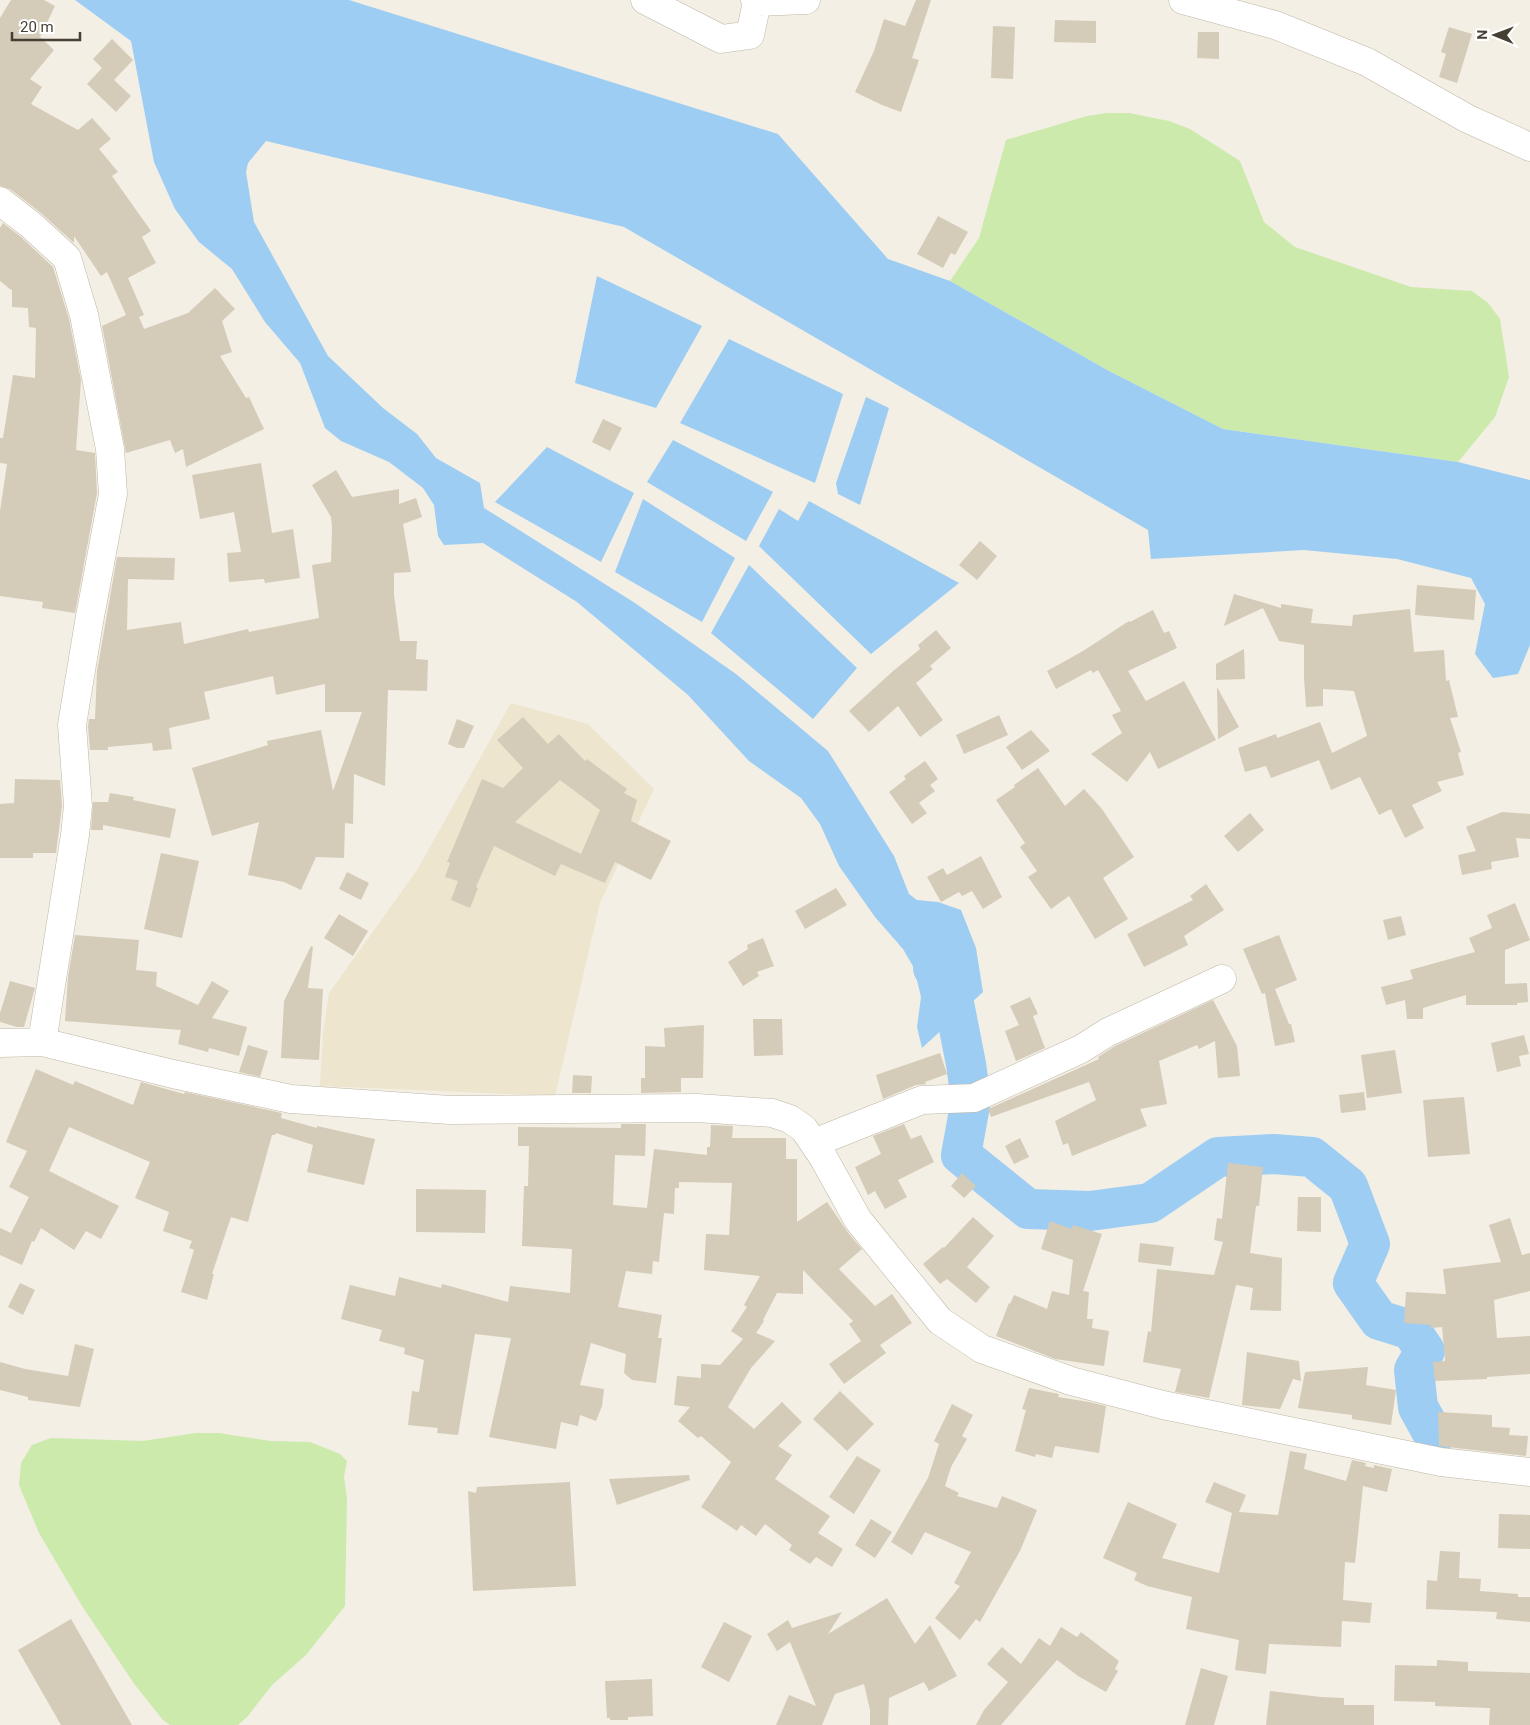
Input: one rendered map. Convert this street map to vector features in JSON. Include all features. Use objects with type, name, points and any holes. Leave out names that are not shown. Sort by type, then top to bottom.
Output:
[{"type":"street","points":[[645,0],[721,39],[750,35],[757,1],[806,0]]},
{"type":"street","points":[[1183,0],[1275,25],[1367,62],[1468,119],[1530,147]]},
{"type":"street","points":[[0,201],[30,224],[67,258],[84,315],[110,449],[113,494],[72,724],[78,806],[74,844],[42,1042]]},
{"type":"street","points":[[814,1143],[922,1100],[970,1098],[1081,1049],[1108,1032],[1222,978]]},
{"type":"street","points":[[0,1043],[42,1042],[173,1074],[292,1099],[450,1110],[697,1108],[772,1113],[790,1119],[804,1129],[858,1220],[940,1321],[982,1349],[1071,1381],[1154,1402],[1448,1463],[1530,1472]]},
{"type":"shaded area","points":[[511,703],[588,724],[654,789],[600,903],[555,1096],[320,1086],[323,1033],[329,993],[417,870]]},
{"type":"green space","points":[[1107,113],[1129,113],[1169,121],[1190,129],[1240,161],[1264,222],[1295,247],[1411,287],[1472,291],[1488,303],[1500,319],[1509,377],[1495,417],[1458,462],[1223,429],[1109,371],[950,281],[979,238],[1006,140],[1087,116]]},
{"type":"green space","points":[[196,1433],[218,1433],[271,1441],[310,1442],[340,1454],[347,1461],[344,1477],[347,1498],[345,1606],[306,1655],[273,1684],[247,1717],[238,1725],[170,1725],[163,1720],[135,1685],[82,1606],[39,1533],[19,1485],[21,1463],[32,1445],[51,1438],[143,1441]]},
{"type":"water","points":[[75,0],[349,0],[778,134],[888,259],[950,281],[1109,371],[1223,429],[1458,462],[1530,480],[1530,645],[1518,674],[1493,678],[1475,654],[1485,604],[1471,578],[1397,559],[1304,550],[1151,559],[1148,530],[624,227],[266,141],[248,163],[246,172],[254,222],[328,356],[383,408],[417,434],[436,458],[480,483],[484,508],[635,603],[736,674],[828,751],[894,856],[909,894],[917,900],[938,902],[961,910],[976,948],[983,992],[922,1048],[917,1027],[921,997],[914,968],[903,949],[875,917],[839,866],[820,824],[801,798],[749,761],[688,695],[577,602],[483,543],[444,545],[438,536],[434,505],[423,488],[389,462],[341,441],[325,428],[300,363],[265,322],[232,269],[199,242],[175,209],[154,162],[131,41]]},
{"type":"water","points":[[597,276],[702,326],[656,408],[575,383]]},
{"type":"water","points":[[729,339],[843,394],[815,483],[680,423]]},
{"type":"water","points":[[866,397],[889,408],[860,505],[838,494],[836,483]]},
{"type":"water","points":[[673,440],[773,492],[746,541],[647,482]]},
{"type":"water","points":[[547,447],[634,493],[601,562],[495,502]]},
{"type":"water","points":[[643,499],[735,558],[702,622],[615,572]]},
{"type":"water","points":[[809,501],[959,583],[871,654],[759,546],[779,509],[798,521]]},
{"type":"water","points":[[749,565],[857,668],[813,719],[711,633]]},
{"type":"building","points":[[11,0],[44,0],[55,6],[40,37],[54,50],[30,79],[42,87],[31,104],[78,130],[92,118],[111,139],[99,149],[118,172],[112,176],[151,231],[142,237],[156,263],[128,278],[144,315],[139,317],[144,329],[188,313],[215,288],[235,309],[222,321],[232,352],[220,356],[246,398],[249,397],[264,429],[186,467],[183,449],[175,453],[170,440],[126,453],[102,326],[126,315],[107,272],[101,276],[74,236],[74,243],[41,213],[10,189],[0,186],[0,18]]},
{"type":"building","points":[[916,0],[931,0],[912,58],[919,60],[901,112],[855,92],[874,51],[884,19],[905,26]]},
{"type":"building","points":[[1055,20],[1096,21],[1096,43],[1054,42]]},
{"type":"building","points":[[993,26],[1015,27],[1013,79],[991,78]]},
{"type":"building","points":[[1449,27],[1472,34],[1457,83],[1439,77],[1446,54],[1441,52]]},
{"type":"building","points":[[1198,32],[1219,32],[1219,59],[1197,58]]},
{"type":"building","points":[[112,39],[133,60],[114,80],[131,96],[116,112],[87,84],[102,68],[93,59]]},
{"type":"building","points":[[938,216],[968,232],[955,255],[951,253],[943,268],[917,254]]},
{"type":"building","points":[[3,223],[53,267],[69,319],[81,380],[76,450],[95,453],[97,493],[75,613],[42,608],[43,602],[0,596],[0,511],[7,464],[0,463],[0,438],[3,438],[13,375],[35,378],[36,328],[29,327],[28,308],[12,307],[12,290],[0,281],[0,228]]},
{"type":"building","points":[[603,419],[622,428],[610,451],[592,442]]},
{"type":"building","points":[[261,463],[272,533],[293,529],[300,578],[265,583],[264,579],[229,582],[227,553],[241,552],[234,512],[200,519],[192,475]]},
{"type":"building","points":[[336,470],[352,497],[399,489],[399,504],[416,498],[422,517],[403,524],[411,572],[394,573],[394,595],[400,641],[417,641],[416,659],[428,660],[427,691],[388,690],[385,786],[354,774],[353,824],[345,823],[344,858],[316,857],[301,890],[284,882],[248,875],[259,822],[212,836],[192,768],[268,745],[267,741],[321,730],[333,791],[362,712],[325,712],[325,684],[276,695],[273,676],[204,692],[210,719],[169,728],[172,749],[153,751],[152,743],[108,747],[108,750],[90,750],[88,726],[89,719],[95,719],[97,671],[117,557],[175,558],[174,580],[128,579],[127,630],[181,622],[184,644],[248,629],[249,632],[319,618],[312,565],[331,562],[332,528],[331,517],[312,485]]},
{"type":"building","points":[[980,541],[997,556],[977,580],[959,565]]},
{"type":"building","points":[[1417,585],[1476,590],[1474,620],[1415,615]]},
{"type":"building","points":[[1234,594],[1281,608],[1281,604],[1313,609],[1311,623],[1352,626],[1353,615],[1410,609],[1414,652],[1444,650],[1446,681],[1449,680],[1458,717],[1450,718],[1461,752],[1458,753],[1464,775],[1437,782],[1442,791],[1412,805],[1424,828],[1405,838],[1391,809],[1379,815],[1360,777],[1331,790],[1319,760],[1271,778],[1266,766],[1245,772],[1238,748],[1276,734],[1277,738],[1320,722],[1332,753],[1367,736],[1354,691],[1323,689],[1323,706],[1306,707],[1304,645],[1279,641],[1263,608],[1224,626]]},
{"type":"building","points":[[1153,610],[1164,633],[1169,631],[1177,648],[1128,671],[1146,701],[1184,681],[1216,740],[1158,769],[1150,752],[1127,782],[1091,754],[1122,733],[1112,715],[1121,711],[1098,670],[1093,673],[1091,670],[1056,689],[1047,671],[1083,651],[1129,621]]},
{"type":"building","points":[[936,630],[951,648],[930,666],[933,669],[916,683],[943,720],[920,737],[898,706],[869,732],[849,711],[920,649],[918,645]]},
{"type":"building","points":[[1244,649],[1245,679],[1216,680],[1216,664]]},
{"type":"building","points":[[1217,687],[1239,727],[1218,739]]},
{"type":"building","points":[[999,715],[1008,735],[964,754],[956,735]]},
{"type":"building","points":[[523,717],[548,744],[559,734],[585,761],[587,759],[627,789],[624,793],[637,800],[631,821],[671,841],[651,880],[615,862],[605,883],[561,864],[555,876],[494,846],[476,887],[478,888],[470,908],[451,900],[458,881],[445,877],[450,863],[447,862],[482,779],[503,788],[523,768],[497,740]],"holes":[[[560,780],[600,810],[581,854],[515,822]]]},
{"type":"building","points":[[457,719],[474,726],[464,748],[457,748],[448,744]]},
{"type":"building","points":[[1031,730],[1050,751],[1022,770],[1006,747]]},
{"type":"building","points":[[925,761],[938,779],[930,785],[935,791],[919,803],[927,813],[912,824],[889,792],[906,779],[904,776]]},
{"type":"building","points":[[1038,768],[1065,806],[1084,789],[1102,809],[1134,857],[1103,878],[1128,919],[1095,939],[1069,896],[1051,909],[1028,877],[1037,871],[1020,847],[1025,843],[996,800]]},
{"type":"building","points":[[15,779],[60,780],[62,806],[56,853],[33,853],[33,858],[0,858],[0,804],[14,803]]},
{"type":"building","points":[[110,793],[134,797],[133,800],[176,809],[170,838],[103,825],[103,830],[91,830],[93,802],[108,802]]},
{"type":"building","points":[[1502,812],[1530,814],[1530,839],[1516,838],[1519,857],[1491,862],[1492,869],[1462,875],[1458,855],[1476,851],[1466,827]]},
{"type":"building","points":[[1250,813],[1264,830],[1238,852],[1224,836]]},
{"type":"building","points":[[161,853],[199,861],[182,938],[144,929]]},
{"type":"building","points":[[981,856],[1002,897],[983,909],[972,891],[962,896],[959,892],[941,902],[927,877],[943,868],[947,875]]},
{"type":"building","points":[[347,872],[369,883],[361,900],[339,889]]},
{"type":"building","points":[[1206,884],[1224,910],[1184,936],[1188,945],[1144,967],[1127,934],[1193,900],[1190,896]]},
{"type":"building","points":[[836,888],[847,905],[805,929],[795,911]]},
{"type":"building","points":[[1515,903],[1530,940],[1505,950],[1505,984],[1527,983],[1528,1002],[1517,1003],[1517,1005],[1466,1005],[1466,995],[1423,1008],[1423,1019],[1407,1019],[1405,1000],[1386,1005],[1381,987],[1413,979],[1410,970],[1475,952],[1469,938],[1492,928],[1487,915]]},
{"type":"building","points":[[339,914],[368,931],[353,956],[324,938]]},
{"type":"building","points":[[1401,916],[1406,935],[1388,940],[1383,920]]},
{"type":"building","points":[[75,935],[139,940],[136,970],[157,972],[156,986],[198,1005],[212,981],[229,991],[212,1018],[247,1027],[239,1056],[209,1048],[208,1052],[178,1044],[181,1030],[65,1021],[68,977]]},
{"type":"building","points":[[1279,935],[1297,980],[1275,989],[1289,1024],[1291,1024],[1295,1042],[1275,1046],[1265,993],[1262,994],[1243,949]]},
{"type":"building","points":[[763,938],[774,966],[757,972],[759,976],[743,986],[728,962],[748,949],[747,945]]},
{"type":"building","points":[[311,946],[313,947],[308,988],[323,989],[319,1060],[281,1058],[284,1001]]},
{"type":"building","points":[[10,981],[35,988],[24,1027],[0,1022],[0,1013]]},
{"type":"building","points":[[1030,997],[1038,1014],[1033,1016],[1045,1048],[1016,1061],[1005,1031],[1019,1025],[1010,1006]]},
{"type":"building","points":[[1213,1000],[1237,1046],[1240,1076],[1218,1078],[1215,1041],[1199,1049],[1197,1045],[1159,1061],[1167,1104],[1140,1109],[1147,1126],[1072,1156],[1068,1143],[1063,1145],[1055,1121],[1096,1100],[1089,1082],[991,1117],[988,1109],[1099,1059],[1098,1057],[1115,1046]]},
{"type":"building","points":[[753,1019],[782,1019],[783,1055],[754,1056]]},
{"type":"building","points":[[704,1025],[703,1078],[681,1078],[681,1092],[641,1093],[641,1078],[645,1078],[645,1046],[665,1047],[664,1028]]},
{"type":"building","points":[[1524,1035],[1529,1054],[1519,1056],[1521,1066],[1497,1072],[1491,1043]]},
{"type":"building","points":[[248,1045],[268,1051],[260,1077],[239,1072]]},
{"type":"building","points":[[1395,1050],[1402,1093],[1367,1098],[1361,1055]]},
{"type":"building","points":[[940,1053],[947,1074],[925,1082],[926,1084],[916,1085],[883,1099],[876,1075]]},
{"type":"building","points":[[36,1069],[73,1085],[75,1081],[133,1105],[141,1082],[184,1094],[185,1092],[282,1113],[281,1118],[317,1128],[317,1126],[375,1139],[364,1185],[307,1172],[313,1145],[276,1133],[272,1135],[248,1222],[231,1217],[212,1274],[214,1274],[207,1300],[181,1292],[194,1250],[189,1248],[192,1241],[163,1231],[169,1212],[135,1198],[150,1162],[69,1127],[49,1171],[119,1206],[101,1239],[86,1231],[74,1250],[41,1228],[34,1242],[32,1241],[22,1265],[0,1255],[0,1228],[11,1233],[29,1197],[9,1187],[27,1151],[6,1142]]},
{"type":"building","points":[[573,1075],[592,1076],[591,1093],[572,1093]]},
{"type":"building","points":[[1364,1092],[1366,1110],[1341,1113],[1339,1095]]},
{"type":"building","points":[[1464,1097],[1470,1154],[1428,1157],[1423,1100]]},
{"type":"building","points":[[621,1124],[646,1124],[645,1156],[615,1155],[613,1205],[647,1208],[654,1149],[707,1155],[707,1147],[710,1147],[711,1125],[733,1126],[732,1138],[786,1138],[786,1159],[797,1159],[797,1222],[827,1202],[862,1249],[839,1269],[875,1306],[892,1294],[912,1323],[880,1345],[886,1353],[844,1384],[829,1364],[861,1341],[849,1324],[853,1321],[803,1270],[803,1294],[777,1293],[764,1321],[756,1333],[775,1341],[751,1368],[728,1407],[754,1429],[782,1402],[802,1422],[778,1446],[792,1455],[775,1479],[830,1516],[818,1533],[843,1549],[832,1567],[816,1557],[810,1564],[789,1550],[792,1545],[765,1524],[756,1536],[741,1525],[737,1531],[701,1507],[731,1462],[701,1436],[698,1438],[678,1421],[690,1407],[674,1405],[677,1376],[701,1378],[701,1364],[720,1365],[743,1339],[731,1331],[747,1307],[744,1305],[760,1276],[704,1270],[706,1234],[729,1235],[732,1183],[679,1182],[679,1188],[675,1188],[674,1214],[664,1213],[659,1262],[653,1261],[652,1274],[626,1271],[618,1307],[662,1315],[658,1338],[662,1338],[656,1383],[632,1380],[624,1373],[626,1354],[591,1343],[580,1385],[604,1389],[602,1406],[596,1421],[580,1415],[578,1426],[561,1422],[556,1449],[489,1437],[511,1338],[475,1334],[458,1435],[437,1433],[438,1428],[408,1425],[412,1391],[419,1392],[424,1360],[404,1354],[405,1348],[379,1341],[382,1330],[341,1319],[350,1285],[395,1296],[399,1277],[441,1288],[442,1284],[508,1302],[510,1286],[570,1293],[572,1249],[522,1246],[524,1186],[528,1186],[529,1146],[518,1146],[518,1127],[621,1128]]},
{"type":"building","points":[[904,1124],[911,1139],[921,1135],[934,1162],[898,1180],[907,1197],[885,1209],[875,1191],[868,1195],[855,1167],[881,1154],[873,1136]]},
{"type":"building","points":[[1020,1138],[1029,1157],[1014,1164],[1005,1146]]},
{"type":"building","points":[[1228,1163],[1263,1167],[1259,1206],[1256,1206],[1250,1253],[1282,1258],[1281,1311],[1250,1310],[1253,1288],[1236,1285],[1209,1398],[1175,1392],[1181,1369],[1143,1362],[1148,1331],[1151,1332],[1157,1269],[1214,1275],[1223,1242],[1214,1240],[1217,1218],[1222,1219]]},
{"type":"building","points":[[962,1173],[976,1186],[964,1198],[951,1186]]},
{"type":"building","points":[[416,1189],[486,1190],[485,1233],[416,1232]]},
{"type":"building","points":[[1298,1197],[1321,1197],[1321,1232],[1297,1231]]},
{"type":"building","points":[[973,1217],[994,1236],[967,1267],[990,1287],[976,1303],[947,1279],[940,1284],[923,1264],[944,1248]]},
{"type":"building","points":[[1510,1218],[1522,1255],[1530,1253],[1530,1291],[1494,1300],[1497,1338],[1530,1336],[1530,1374],[1487,1377],[1487,1379],[1435,1381],[1433,1362],[1445,1361],[1442,1327],[1431,1328],[1431,1325],[1404,1323],[1406,1292],[1446,1294],[1443,1269],[1501,1262],[1489,1225]]},
{"type":"building","points":[[1050,1221],[1072,1229],[1073,1225],[1102,1234],[1083,1291],[1089,1292],[1087,1319],[1093,1319],[1092,1328],[1109,1331],[1104,1366],[1055,1359],[996,1336],[1014,1295],[1047,1309],[1052,1291],[1069,1295],[1073,1260],[1041,1249]]},
{"type":"building","points":[[1140,1243],[1174,1247],[1171,1266],[1138,1262]]},
{"type":"building","points":[[20,1283],[35,1290],[23,1315],[8,1307]]},
{"type":"building","points":[[75,1344],[94,1349],[80,1407],[28,1400],[28,1397],[0,1390],[0,1362],[25,1369],[68,1376]]},
{"type":"building","points":[[1247,1352],[1299,1361],[1301,1381],[1293,1379],[1280,1409],[1242,1405]]},
{"type":"building","points":[[1368,1367],[1366,1385],[1396,1390],[1391,1425],[1352,1419],[1352,1415],[1298,1408],[1305,1372]]},
{"type":"building","points":[[1029,1388],[1059,1394],[1058,1397],[1106,1406],[1099,1453],[1055,1446],[1052,1458],[1036,1454],[1035,1457],[1015,1451],[1026,1410],[1022,1409]]},
{"type":"building","points":[[840,1391],[874,1424],[847,1451],[813,1419]]},
{"type":"building","points":[[952,1404],[973,1415],[962,1436],[967,1439],[951,1467],[945,1486],[959,1493],[957,1496],[997,1508],[1002,1496],[1037,1510],[1020,1551],[980,1622],[976,1619],[960,1640],[935,1618],[960,1586],[954,1583],[971,1552],[925,1532],[912,1555],[891,1542],[928,1478],[939,1444],[934,1441]]},
{"type":"building","points":[[1438,1412],[1492,1415],[1492,1427],[1510,1428],[1509,1435],[1528,1436],[1526,1456],[1439,1446]]},
{"type":"building","points":[[1290,1451],[1307,1454],[1304,1469],[1346,1481],[1352,1460],[1366,1463],[1365,1466],[1374,1468],[1374,1465],[1392,1469],[1387,1492],[1363,1486],[1355,1563],[1345,1562],[1343,1600],[1372,1603],[1370,1623],[1342,1621],[1341,1647],[1269,1644],[1266,1674],[1235,1670],[1239,1640],[1186,1629],[1192,1597],[1147,1586],[1134,1580],[1137,1573],[1103,1558],[1128,1502],[1177,1524],[1162,1558],[1219,1573],[1232,1513],[1205,1502],[1214,1482],[1246,1495],[1239,1512],[1278,1515]]},
{"type":"building","points":[[857,1456],[881,1470],[854,1514],[829,1497]]},
{"type":"building","points":[[689,1475],[690,1480],[617,1505],[609,1479]]},
{"type":"building","points":[[570,1482],[576,1586],[473,1591],[468,1491],[476,1493],[477,1487]]},
{"type":"building","points":[[1499,1514],[1530,1515],[1530,1549],[1498,1548]]},
{"type":"building","points":[[871,1519],[892,1532],[875,1558],[855,1545]]},
{"type":"building","points":[[1440,1551],[1460,1552],[1459,1578],[1481,1579],[1480,1591],[1518,1594],[1518,1597],[1530,1597],[1530,1622],[1496,1619],[1497,1612],[1426,1609],[1427,1580],[1437,1581]]},
{"type":"building","points":[[887,1598],[915,1644],[930,1625],[957,1676],[929,1691],[924,1682],[889,1698],[888,1725],[870,1725],[870,1710],[864,1684],[835,1694],[822,1725],[776,1725],[789,1695],[816,1706],[790,1642],[777,1651],[767,1634],[788,1620],[792,1628],[842,1612],[828,1634]]},
{"type":"building","points":[[71,1619],[132,1725],[61,1725],[18,1650]]},
{"type":"building","points":[[724,1622],[752,1636],[729,1682],[701,1667]]},
{"type":"building","points":[[1061,1627],[1077,1637],[1081,1632],[1119,1661],[1115,1669],[1118,1671],[1106,1692],[1078,1676],[1057,1660],[1001,1725],[976,1725],[984,1710],[1008,1682],[987,1664],[1002,1647],[1021,1664],[1039,1638],[1050,1646]]},
{"type":"building","points":[[1437,1660],[1468,1662],[1468,1671],[1530,1673],[1530,1725],[1489,1725],[1490,1708],[1435,1706],[1435,1702],[1394,1701],[1395,1665],[1437,1666]]},
{"type":"building","points":[[1201,1668],[1228,1676],[1214,1725],[1185,1725]]},
{"type":"building","points":[[652,1679],[653,1716],[628,1717],[628,1720],[610,1720],[610,1718],[607,1718],[605,1681]]},
{"type":"building","points":[[1270,1691],[1344,1698],[1344,1705],[1374,1705],[1374,1725],[1266,1725]]},
{"type":"waterway","points":[[933,968],[954,1003],[966,1064],[971,1100],[961,1155],[1028,1209],[1090,1211],[1150,1203],[1218,1157],[1274,1154],[1312,1157],[1348,1186],[1370,1244],[1353,1283],[1379,1320],[1411,1330],[1425,1351],[1414,1370],[1418,1407],[1434,1436]]}]
